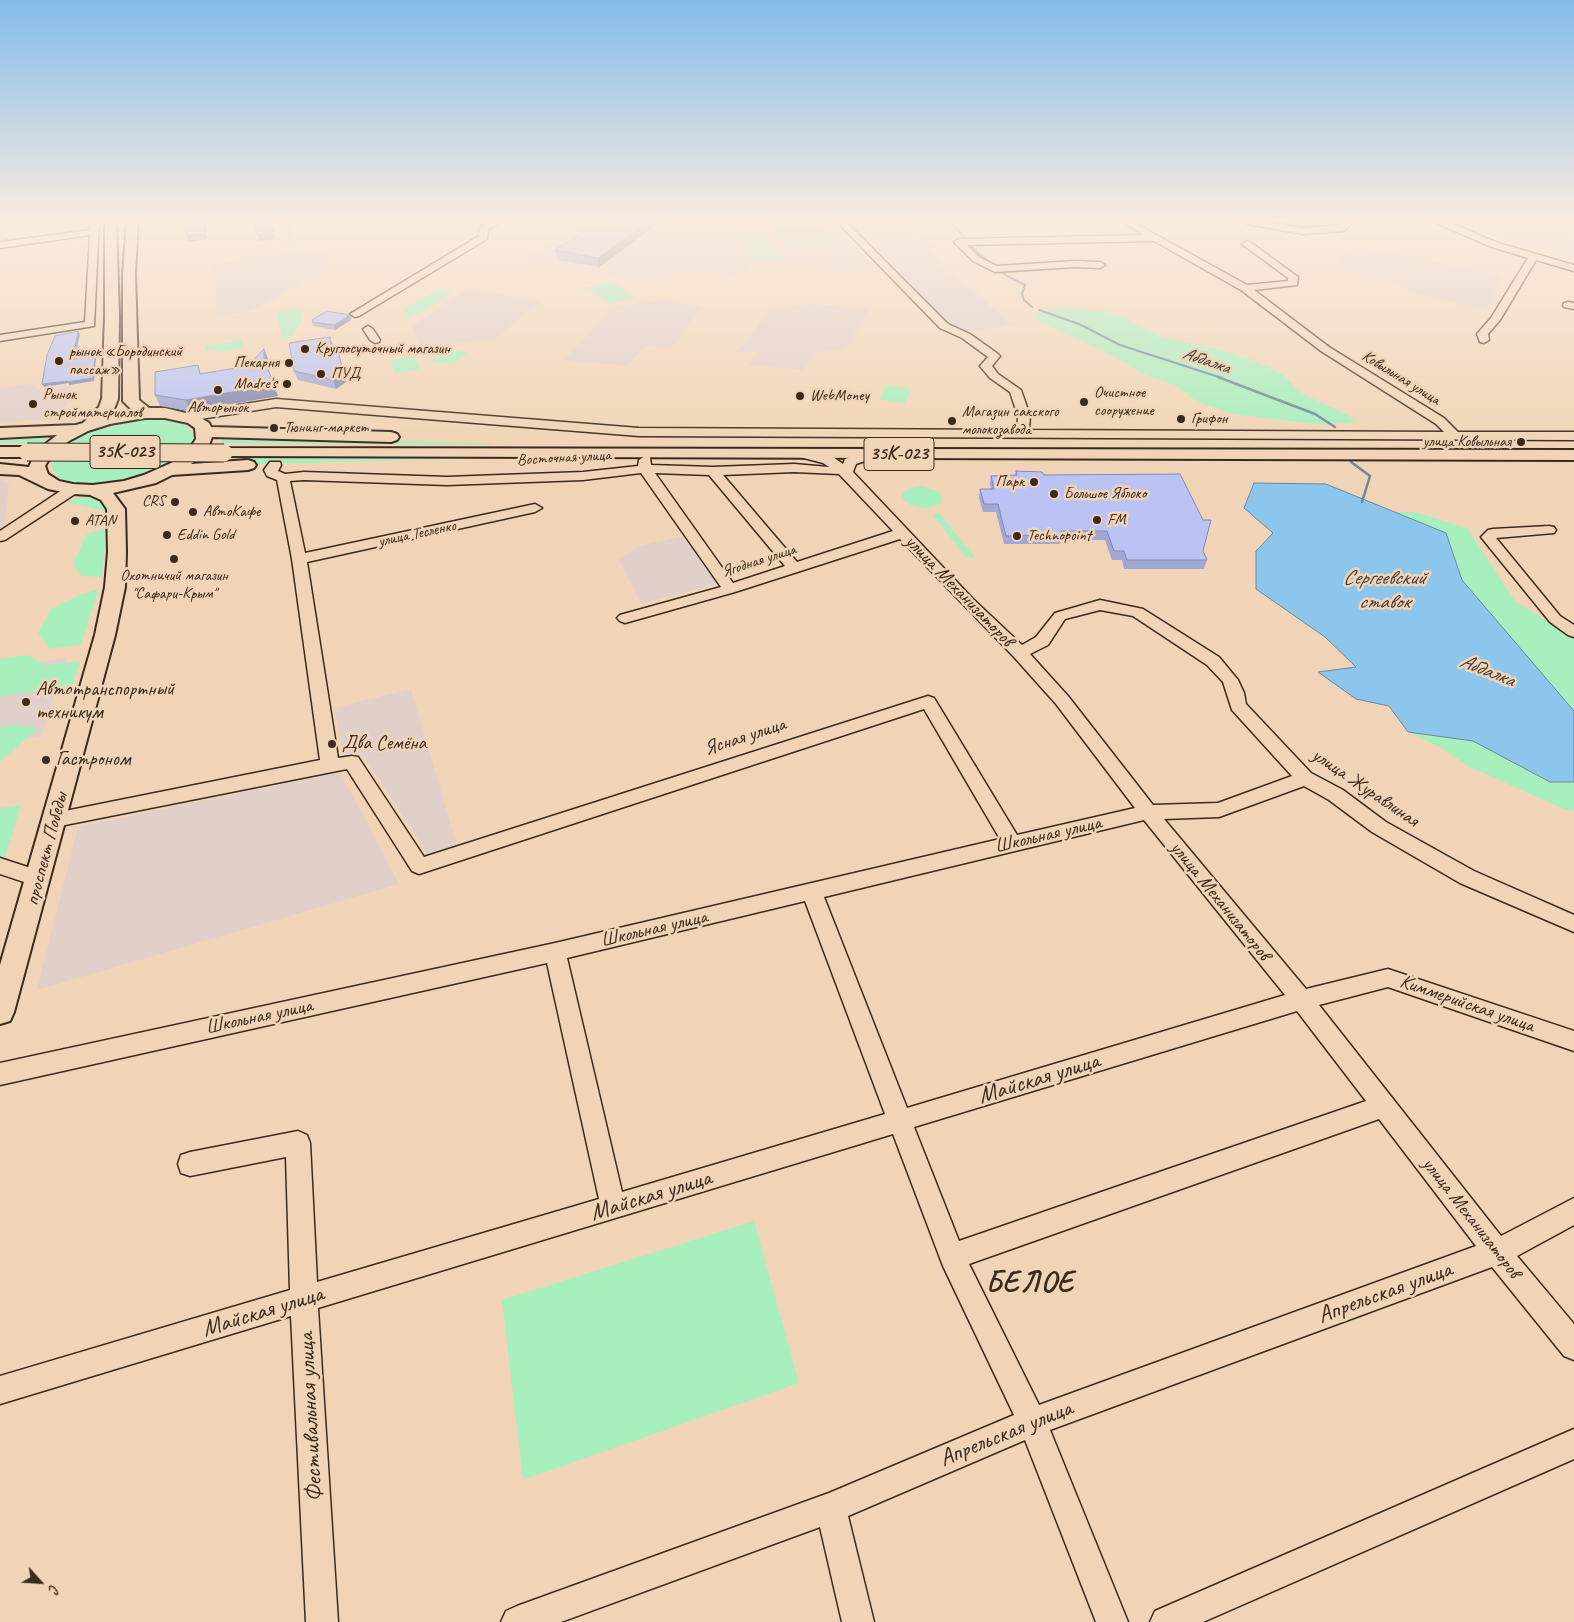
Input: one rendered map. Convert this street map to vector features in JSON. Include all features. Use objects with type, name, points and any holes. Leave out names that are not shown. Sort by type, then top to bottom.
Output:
[{"type":"main road","points":[[0,433],[86,427],[106,409],[110,399],[111,297]]},
{"type":"main road","points":[[130,297],[132,402],[145,413]]},
{"type":"main road","points":[[40,477],[37,466],[49,449],[63,438],[107,420],[145,413],[165,413],[188,417],[204,429],[494,440],[608,448]]},
{"type":"main road","points":[[93,490],[107,496],[116,508],[131,491],[184,462],[198,449],[204,439],[204,429]]},
{"type":"main road","name":"35К-023","points":[[0,446],[30,449],[1574,448]]},
{"type":"main road","name":"35К-023","points":[[0,452],[30,449]]},
{"type":"main road","name":"35К-023","points":[[226,449],[588,454],[645,461],[801,454],[1574,455]]},
{"type":"main road","points":[[170,470],[279,471],[588,454]]},
{"type":"main road","points":[[0,469],[21,470],[54,485],[73,489],[93,490],[125,486],[150,479]]},
{"type":"main road","name":"проспект Победы","points":[[0,1012],[56,820],[105,635],[115,587],[117,552],[116,508]]},
{"type":"street","points":[[0,338],[90,324],[91,297]]},
{"type":"street","points":[[355,314],[384,297]]},
{"type":"street","points":[[915,297],[944,326],[966,336],[994,356],[986,366],[994,376],[1015,390],[1024,416],[1023,434]]},
{"type":"street","name":"Ковыльная улица","points":[[1256,297],[1325,349],[1440,421],[1455,436]]},
{"type":"street","points":[[1484,340],[1482,334],[1496,320],[1510,297]]},
{"type":"street","points":[[368,329],[375,340]]},
{"type":"street","points":[[188,417],[276,403],[639,432],[1574,436]]},
{"type":"street","points":[[204,429],[225,411]]},
{"type":"street","name":"улица Механизаторов","points":[[801,454],[828,460],[846,473],[968,602],[1020,653],[1062,700],[1148,812],[1302,1000],[1498,1252],[1574,1346]]},
{"type":"street","points":[[846,473],[850,462],[872,454]]},
{"type":"street","points":[[645,461],[730,589]]},
{"type":"street","name":"Восточная улица","points":[[279,471],[304,476],[447,481],[583,476],[645,461],[713,471],[794,468],[846,473]]},
{"type":"street","points":[[56,820],[330,765],[299,559],[279,471]]},
{"type":"street","points":[[713,471],[794,568]]},
{"type":"street","points":[[0,537],[73,489]]},
{"type":"street","name":"улица Тесленко","points":[[299,559],[535,508]]},
{"type":"street","points":[[1549,530],[1493,533],[1488,535],[1488,537],[1555,619],[1574,632]]},
{"type":"street","name":"Ягодная улица","points":[[625,618],[730,589],[903,533]]},
{"type":"street","name":"улица Журавлиная","points":[[1020,653],[1042,641],[1060,616],[1100,605],[1138,612],[1213,661],[1230,680],[1236,693],[1238,706],[1305,778],[1336,795],[1379,827],[1467,877],[1574,924]]},
{"type":"street","name":"Ясная улица","points":[[330,765],[352,762],[419,866],[928,702],[1012,843]]},
{"type":"street","name":"Школьная улица","points":[[0,1074],[555,952],[1148,812],[1219,810],[1305,778]]},
{"type":"street","points":[[0,866],[12,868],[39,879]]},
{"type":"street","points":[[812,892],[952,1257],[1032,1422],[1112,1622]]},
{"type":"street","points":[[555,952],[613,1207]]},
{"type":"street","name":"Киммерийская улица","points":[[1302,1000],[1388,978],[1574,1040]]},
{"type":"street","name":"Майская улица","points":[[0,1390],[1302,1000]]},
{"type":"street","points":[[952,1257],[1384,1106]]},
{"type":"street","name":"Фестивальная улица","points":[[190,1164],[298,1142],[304,1300],[322,1622]]},
{"type":"street","name":"Апрельская улица","points":[[517,1622],[831,1508],[1032,1422],[1498,1252],[1574,1211]]},
{"type":"street","points":[[1166,1622],[1574,1444]]},
{"type":"street","points":[[831,1508],[858,1622]]},
{"type":"shaded area","points":[[216,297],[278,297],[251,311],[217,316]]},
{"type":"shaded area","points":[[456,297],[514,297],[541,301],[493,341],[480,339],[422,350],[412,326]]},
{"type":"shaded area","points":[[923,297],[981,297],[1011,325],[960,333]]},
{"type":"shaded area","points":[[1431,297],[1493,297],[1488,310]]},
{"type":"shaded area","points":[[660,301],[703,306],[671,349],[650,346],[644,348],[627,366],[564,360],[610,309],[628,304]]},
{"type":"shaded area","points":[[808,303],[870,310],[846,348],[815,353],[804,370],[748,365],[757,352],[739,351],[766,314]]},
{"type":"shaded area","name":"Рынок стройматериалов","points":[[35,385],[37,389],[73,388],[60,419],[0,422],[0,388]]},
{"type":"shaded area","points":[[0,478],[9,485],[5,524],[0,529]]},
{"type":"shaded area","points":[[691,534],[721,583],[641,604],[619,560],[636,547]]},
{"type":"shaded area","name":"Автотранспортный техникум","points":[[66,658],[41,737],[0,744],[0,668]]},
{"type":"shaded area","points":[[411,689],[458,849],[427,853],[362,754],[343,756],[334,708]]},
{"type":"shaded area","points":[[340,772],[399,884],[37,990],[78,827]]},
{"type":"green space","points":[[425,297],[446,297],[409,320],[404,309]]},
{"type":"green space","points":[[600,297],[637,297],[611,304]]},
{"type":"green space","points":[[1063,308],[1105,312],[1126,318],[1157,336],[1213,348],[1247,358],[1284,375],[1299,392],[1354,418],[1351,423],[1316,424],[1231,414],[1195,400],[1176,386],[1142,373],[1115,357],[1037,320],[1035,314]]},
{"type":"green space","points":[[301,309],[303,319],[291,337],[282,339],[277,313]]},
{"type":"green space","points":[[242,340],[243,348],[217,352],[216,349],[206,351],[206,346]]},
{"type":"green space","points":[[445,349],[467,352],[454,364],[431,362]]},
{"type":"green space","points":[[415,356],[420,369],[395,373],[390,360]]},
{"type":"green space","points":[[886,385],[912,389],[905,403],[879,400]]},
{"type":"green space","points":[[147,417],[180,421],[190,429],[194,437],[190,444],[67,443],[90,429],[113,422]]},
{"type":"green space","points":[[37,433],[49,436],[43,443],[0,443],[0,434]]},
{"type":"green space","points":[[223,435],[490,444],[493,445],[221,443]]},
{"type":"green space","points":[[52,458],[177,459],[164,468],[129,481],[86,486],[69,484],[58,478],[51,467]]},
{"type":"green space","points":[[467,458],[197,466],[202,459]]},
{"type":"green space","points":[[922,486],[939,492],[942,502],[933,507],[924,508],[910,505],[903,500],[902,494],[907,489]]},
{"type":"green space","points":[[78,497],[100,498],[110,506],[105,511],[66,502]]},
{"type":"green space","points":[[1394,512],[1415,512],[1467,528],[1515,601],[1574,638],[1574,711],[1462,580],[1446,533]]},
{"type":"green space","points":[[936,513],[940,514],[974,556],[973,558],[966,557],[933,515]]},
{"type":"green space","points":[[107,528],[102,577],[82,576],[73,564],[87,534]]},
{"type":"green space","points":[[99,589],[81,644],[50,649],[38,633],[51,609],[82,594]]},
{"type":"green space","points":[[28,655],[45,665],[80,661],[72,686],[0,696],[0,659]]},
{"type":"green space","points":[[19,725],[38,728],[0,762],[0,727]]},
{"type":"green space","points":[[1408,732],[1473,741],[1550,782],[1574,782],[1574,811],[1564,809],[1470,767],[1438,746]]},
{"type":"green space","points":[[21,805],[4,861],[0,861],[0,808]]},
{"type":"green space","points":[[754,1221],[799,1383],[523,1480],[502,1300]]},
{"type":"water","name":"Сергеевский ставок","points":[[1254,483],[1326,484],[1446,533],[1462,580],[1574,711],[1574,782],[1550,782],[1473,741],[1408,732],[1389,706],[1356,699],[1318,672],[1356,667],[1325,637],[1256,589],[1256,551],[1273,533],[1244,508]]},
{"type":"building","points":[[327,311],[350,315],[334,325],[312,322],[314,320],[312,320]]},
{"type":"building","name":"рынок «Бородинский пассаж»","points":[[78,331],[73,359],[95,356],[93,378],[42,384],[47,355],[55,336]]},
{"type":"building","points":[[330,337],[331,354],[339,354],[343,373],[333,380],[294,371],[289,343]]},
{"type":"building","points":[[264,349],[264,359],[274,385],[186,400],[155,395],[155,372],[198,365],[200,374],[248,366]]},
{"type":"building","name":"FM","points":[[1016,471],[1042,472],[1044,475],[1180,474],[1203,520],[1211,520],[1203,551],[1207,560],[1127,560],[1124,551],[1114,551],[1107,531],[1061,531],[1062,535],[1006,536],[998,504],[984,504],[980,489],[994,489],[991,476],[1017,475]]},
{"type":"waterway","name":"Абдалка","points":[[1023,297],[1032,307]]},
{"type":"waterway","name":"Абдалка","points":[[1039,310],[1079,324],[1120,345],[1222,378]]},
{"type":"waterway","name":"Абдалка","points":[[1218,377],[1315,414],[1335,427]]},
{"type":"waterway","name":"Абдалка","points":[[1351,462],[1370,476],[1362,502]]},
{"type":"place","name":"Круглосуточный магазин","points":[[305,349]]},
{"type":"place","name":"рынок «Бородинский пассаж»","points":[[59,361]]},
{"type":"place","name":"Пекарня","points":[[289,363]]},
{"type":"place","name":"ПУД","points":[[321,374]]},
{"type":"place","name":"Madre's","points":[[287,384]]},
{"type":"place","name":"Авторынок","points":[[218,390]]},
{"type":"place","name":"WebMoney","points":[[800,396]]},
{"type":"place","name":"Очистное сооружение","points":[[1084,402]]},
{"type":"place","name":"Рынок стройматериалов","points":[[33,404]]},
{"type":"place","name":"Грифон","points":[[1181,419]]},
{"type":"place","name":"Магазин сакского молокозавода","points":[[952,421]]},
{"type":"place","name":"Тюнинг-маркет","points":[[274,428]]},
{"type":"place","name":"улица Ковыльная","points":[[1521,442]]},
{"type":"place","name":"Парк","points":[[1034,482]]},
{"type":"place","name":"Большое Яблоко","points":[[1054,494]]},
{"type":"place","name":"CRS","points":[[175,502]]},
{"type":"place","name":"АвтоКафе","points":[[193,512]]},
{"type":"place","name":"FM","points":[[1097,520]]},
{"type":"place","name":"ATAN","points":[[75,521]]},
{"type":"place","name":"Eddin Gold","points":[[167,535]]},
{"type":"place","name":"Technopoint","points":[[1017,536]]},
{"type":"place","name":"Охотничий магазин \"Сафари-Крым\"","points":[[174,559]]},
{"type":"place","name":"Автотранспортный техникум","points":[[26,702]]},
{"type":"place","name":"Два Семёна","points":[[332,744]]},
{"type":"place","name":"Гастроном","points":[[46,760]]},
{"type":"district","name":"БЕЛОЕ","points":[[1030,1283]]}]
